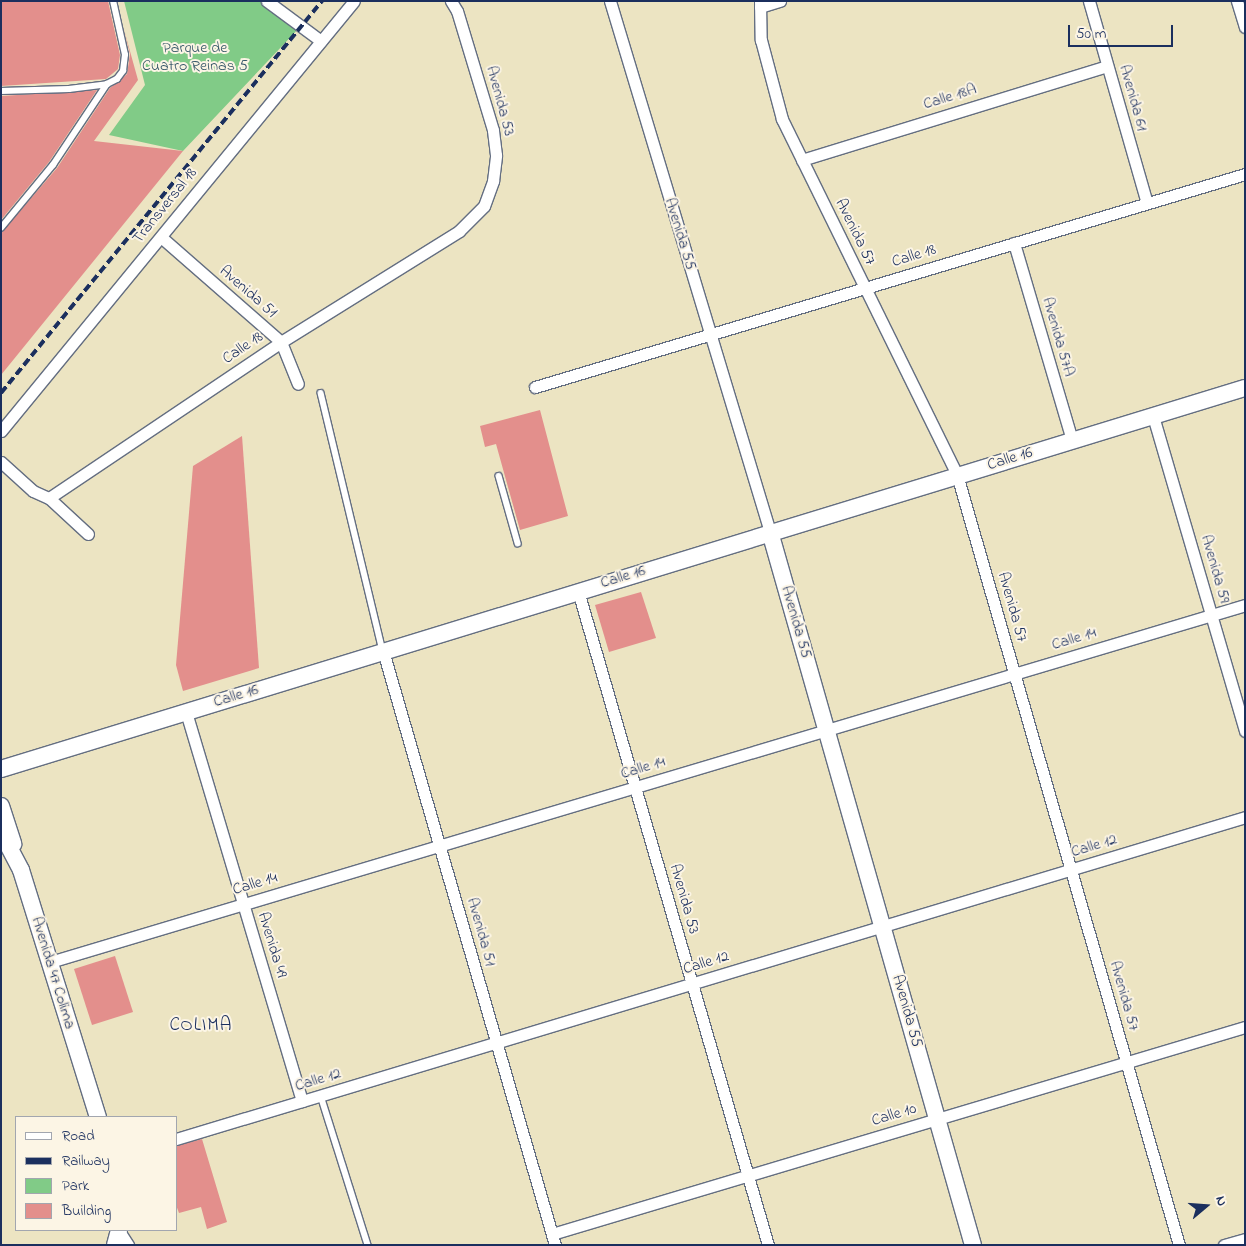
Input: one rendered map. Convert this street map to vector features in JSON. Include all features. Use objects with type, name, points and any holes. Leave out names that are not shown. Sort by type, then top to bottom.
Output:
[{"type":"street","name":"Transversal 18","points":[[1,431],[354,1]]},
{"type":"street","name":"Avenida 53","points":[[451,1],[457,11],[493,130],[496,155],[493,181],[484,206],[459,231]]},
{"type":"street","name":"Avenida 55","points":[[610,1],[770,532],[973,1245]]},
{"type":"street","points":[[760,4],[780,1]]},
{"type":"street","name":"Avenida 61","points":[[1089,1],[1147,203]]},
{"type":"street","points":[[1237,1],[1245,27]]},
{"type":"street","points":[[274,4],[321,41]]},
{"type":"street","name":"Avenida 57","points":[[760,4],[760,40],[767,73],[782,119],[957,475],[1179,1245]]},
{"type":"street","name":"Calle 18A","points":[[802,160],[1107,66]]},
{"type":"street","name":"Calle 18","points":[[535,387],[1245,174]]},
{"type":"street","name":"Calle 18","points":[[49,498],[281,342],[459,231]]},
{"type":"street","name":"Avenida 51","points":[[161,237],[281,342],[298,384]]},
{"type":"street","name":"Avenida 57A","points":[[1014,243],[1072,440]]},
{"type":"street","name":"Calle 16","points":[[1,769],[1245,388]]},
{"type":"street","name":"Avenida 59","points":[[1154,416],[1245,731]]},
{"type":"street","points":[[1,462],[33,491],[49,498],[88,534]]},
{"type":"street","name":"Avenida 53","points":[[578,591],[768,1245]]},
{"type":"street","name":"Calle 14","points":[[50,962],[1245,605]]},
{"type":"street","name":"Avenida 51","points":[[382,651],[554,1239]]},
{"type":"street","name":"Avenida 49","points":[[186,712],[302,1101]]},
{"type":"street","points":[[1,806],[21,870]]},
{"type":"street","name":"Calle 12","points":[[178,1138],[1245,817]]},
{"type":"street","name":"Avenida 47 Colima","points":[[1,832],[21,870],[98,1116]]},
{"type":"street","name":"Calle 10","points":[[554,1239],[748,1176],[1245,1027]]},
{"type":"street","points":[[1224,1245],[1245,1239]]},
{"type":"lane","points":[[1,228],[53,165],[107,84],[123,71],[125,55],[113,1]]},
{"type":"lane","points":[[1,91],[107,84]]},
{"type":"lane","name":"Avenida 51","points":[[321,393],[382,651]]},
{"type":"lane","points":[[499,476],[518,543]]},
{"type":"lane","points":[[320,1096],[368,1245]]},
{"type":"green space","name":"Parque de Cuatro Reinas 5","points":[[124,1],[270,1],[301,26],[183,151],[109,135],[145,85]]},
{"type":"building","points":[[1,1],[108,1],[120,55],[118,69],[106,79],[1,86]]},
{"type":"building","points":[[123,26],[138,80],[94,141],[183,151],[1,375],[1,233],[57,168],[110,88],[127,74],[130,54]]},
{"type":"building","points":[[97,90],[49,162],[1,220],[1,96]]},
{"type":"building","points":[[540,410],[568,516],[520,530],[496,444],[485,447],[480,426]]},
{"type":"building","points":[[242,436],[259,668],[183,691],[176,665],[193,466]]},
{"type":"building","points":[[641,592],[656,638],[609,652],[595,605]]},
{"type":"building","points":[[115,956],[133,1012],[92,1025],[74,969]]},
{"type":"building","points":[[202,1139],[227,1222],[207,1229],[201,1207],[179,1213],[178,1145]]},
{"type":"railway","points":[[1,393],[322,1]]},
{"type":"district","name":"COLIMA","points":[[201,1026]]}]
